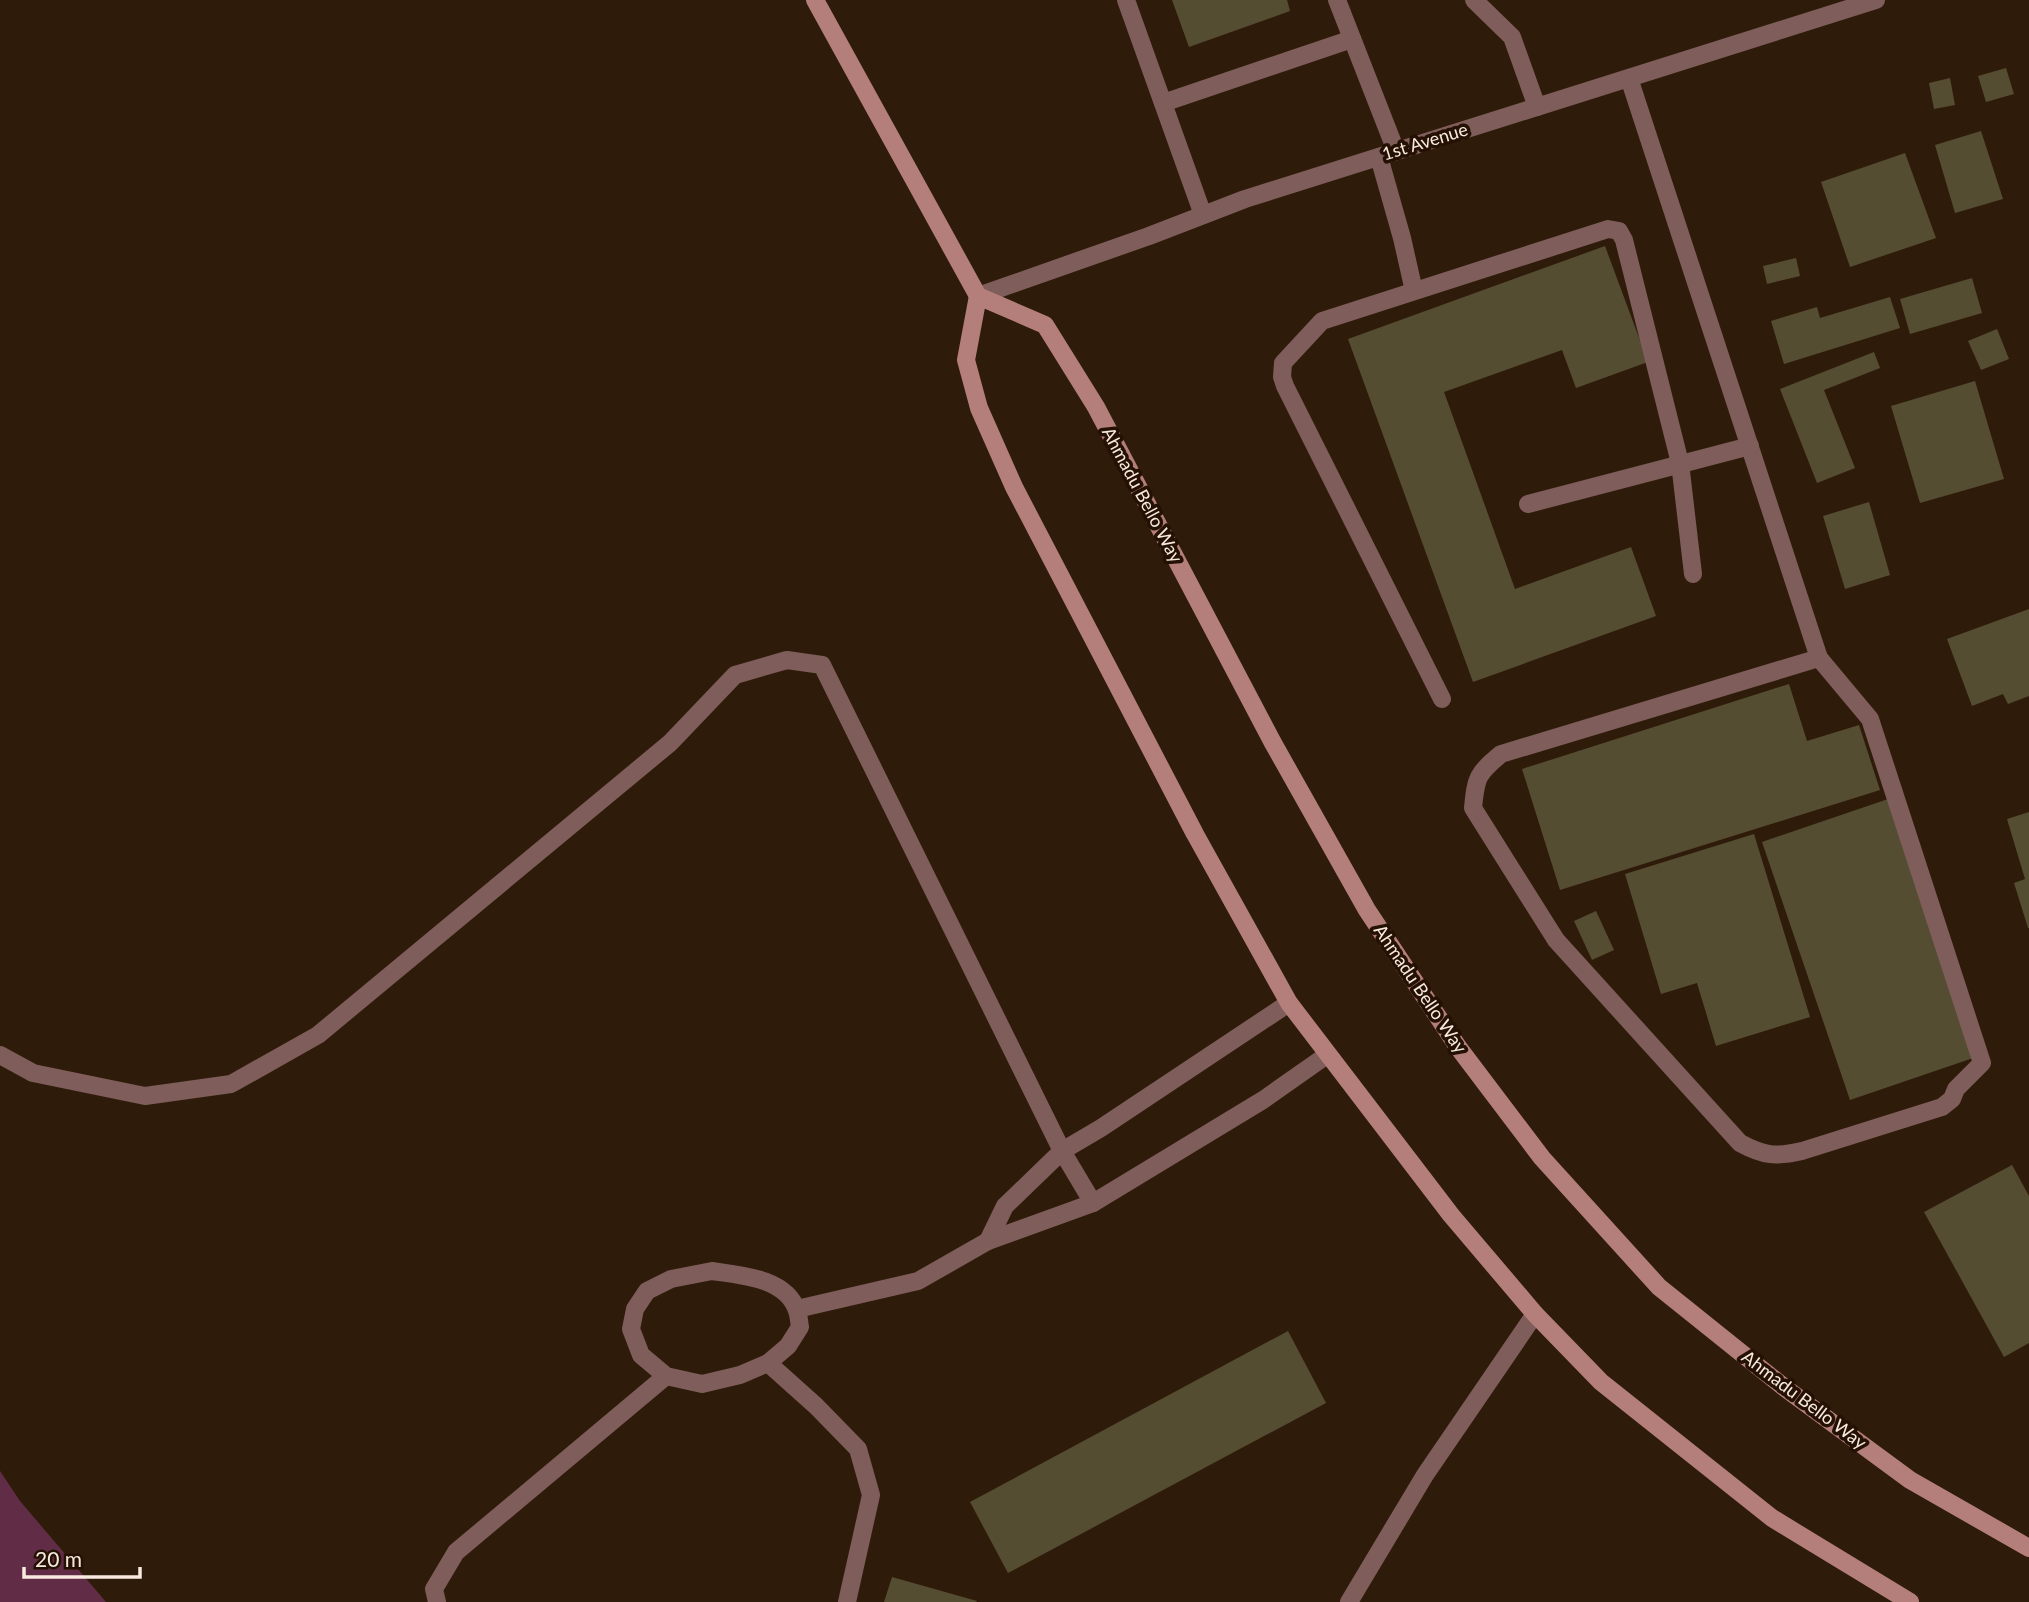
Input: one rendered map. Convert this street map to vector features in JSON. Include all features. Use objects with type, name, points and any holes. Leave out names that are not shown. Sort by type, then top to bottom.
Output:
[{"type":"main road","points":[[815,0],[978,296],[966,360],[979,408],[1014,487],[1176,797],[1289,1003],[1451,1215],[1535,1314],[1601,1382],[1772,1518],[1910,1602]]},
{"type":"main road","name":"Ahmadu Bello Way","points":[[978,296],[1045,325],[1096,407],[1273,743],[1367,910],[1458,1047],[1542,1158],[1659,1287],[1785,1388],[1910,1480],[2029,1548]]},
{"type":"street","points":[[1126,0],[1203,215]]},
{"type":"street","points":[[1337,0],[1388,154],[1414,291]]},
{"type":"street","points":[[1474,0],[1512,37],[1537,107]]},
{"type":"street","name":"1st Avenue","points":[[978,296],[1245,199],[1876,0]]},
{"type":"street","points":[[1163,103],[1352,39]]},
{"type":"street","points":[[1629,78],[1819,657],[1871,719],[1982,1063],[1942,1107],[1802,1151],[1782,1155],[1759,1153],[1740,1143],[1556,940],[1473,808],[1475,786],[1481,771],[1501,754],[1819,657]]},
{"type":"street","points":[[1441,699],[1284,386],[1283,363],[1322,321],[1608,229],[1619,231],[1624,240],[1680,463],[1693,574]]},
{"type":"street","points":[[1528,504],[1750,446]]},
{"type":"street","points":[[0,1055],[33,1073],[145,1096],[231,1084],[318,1035],[670,743],[735,675],[787,660],[822,665],[1062,1151],[1093,1203]]},
{"type":"street","points":[[988,1241],[1005,1206],[1062,1151],[1289,1003]]},
{"type":"street","points":[[797,1309],[918,1281],[988,1241],[1093,1203],[1263,1100],[1327,1055]]},
{"type":"street","points":[[712,1271],[744,1275],[769,1282],[787,1296],[797,1309],[800,1327],[788,1346],[768,1363],[740,1375],[702,1384],[666,1376],[641,1355],[631,1329],[635,1309],[647,1291],[671,1279],[712,1271]]},
{"type":"street","points":[[1349,1602],[1425,1475],[1535,1314]]},
{"type":"street","points":[[768,1363],[858,1449],[871,1495],[847,1602]]},
{"type":"street","points":[[438,1602],[434,1589],[456,1552],[666,1376]]},
{"type":"shaded area","points":[[0,1471],[20,1501],[106,1602],[0,1602]]},
{"type":"building","points":[[1172,0],[1287,0],[1290,11],[1189,47]]},
{"type":"building","points":[[2006,68],[2014,94],[1986,102],[1978,76]]},
{"type":"building","points":[[1950,78],[1955,105],[1934,109],[1929,83]]},
{"type":"building","points":[[1981,131],[2003,199],[1955,213],[1935,145]]},
{"type":"building","points":[[1905,153],[1936,238],[1850,267],[1821,182]]},
{"type":"building","points":[[1605,246],[1648,362],[1576,388],[1562,350],[1444,392],[1515,589],[1631,547],[1656,616],[1473,682],[1348,339]]},
{"type":"building","points":[[1796,258],[1800,276],[1767,284],[1763,266]]},
{"type":"building","points":[[1972,278],[1982,313],[1910,334],[1900,299]]},
{"type":"building","points":[[1890,297],[1900,328],[1784,364],[1771,321],[1817,307],[1820,318]]},
{"type":"building","points":[[1997,329],[2009,359],[1981,370],[1968,341]]},
{"type":"building","points":[[1874,352],[1880,368],[1824,390],[1855,468],[1817,483],[1780,389]]},
{"type":"building","points":[[1975,381],[2004,479],[1920,503],[1891,406]]},
{"type":"building","points":[[1869,502],[1890,575],[1845,589],[1823,516]]},
{"type":"building","points":[[2029,609],[2029,696],[2008,704],[2003,694],[1972,706],[1947,639]]},
{"type":"building","points":[[1789,684],[1807,741],[1859,725],[1880,790],[1560,890],[1522,769]]},
{"type":"building","points":[[1891,798],[1979,1056],[1850,1100],[1762,842]]},
{"type":"building","points":[[2029,812],[2028,928],[2014,883],[2025,879],[2007,819]]},
{"type":"building","points":[[1754,834],[1810,1017],[1716,1046],[1697,983],[1661,994],[1625,874]]},
{"type":"building","points":[[1596,911],[1614,950],[1592,960],[1574,921]]},
{"type":"building","points":[[2012,1165],[2029,1196],[2029,1343],[2004,1357],[1924,1212]]},
{"type":"building","points":[[1288,1331],[1326,1403],[1008,1573],[970,1502]]},
{"type":"building","points":[[892,1577],[977,1601],[884,1602]]}]
